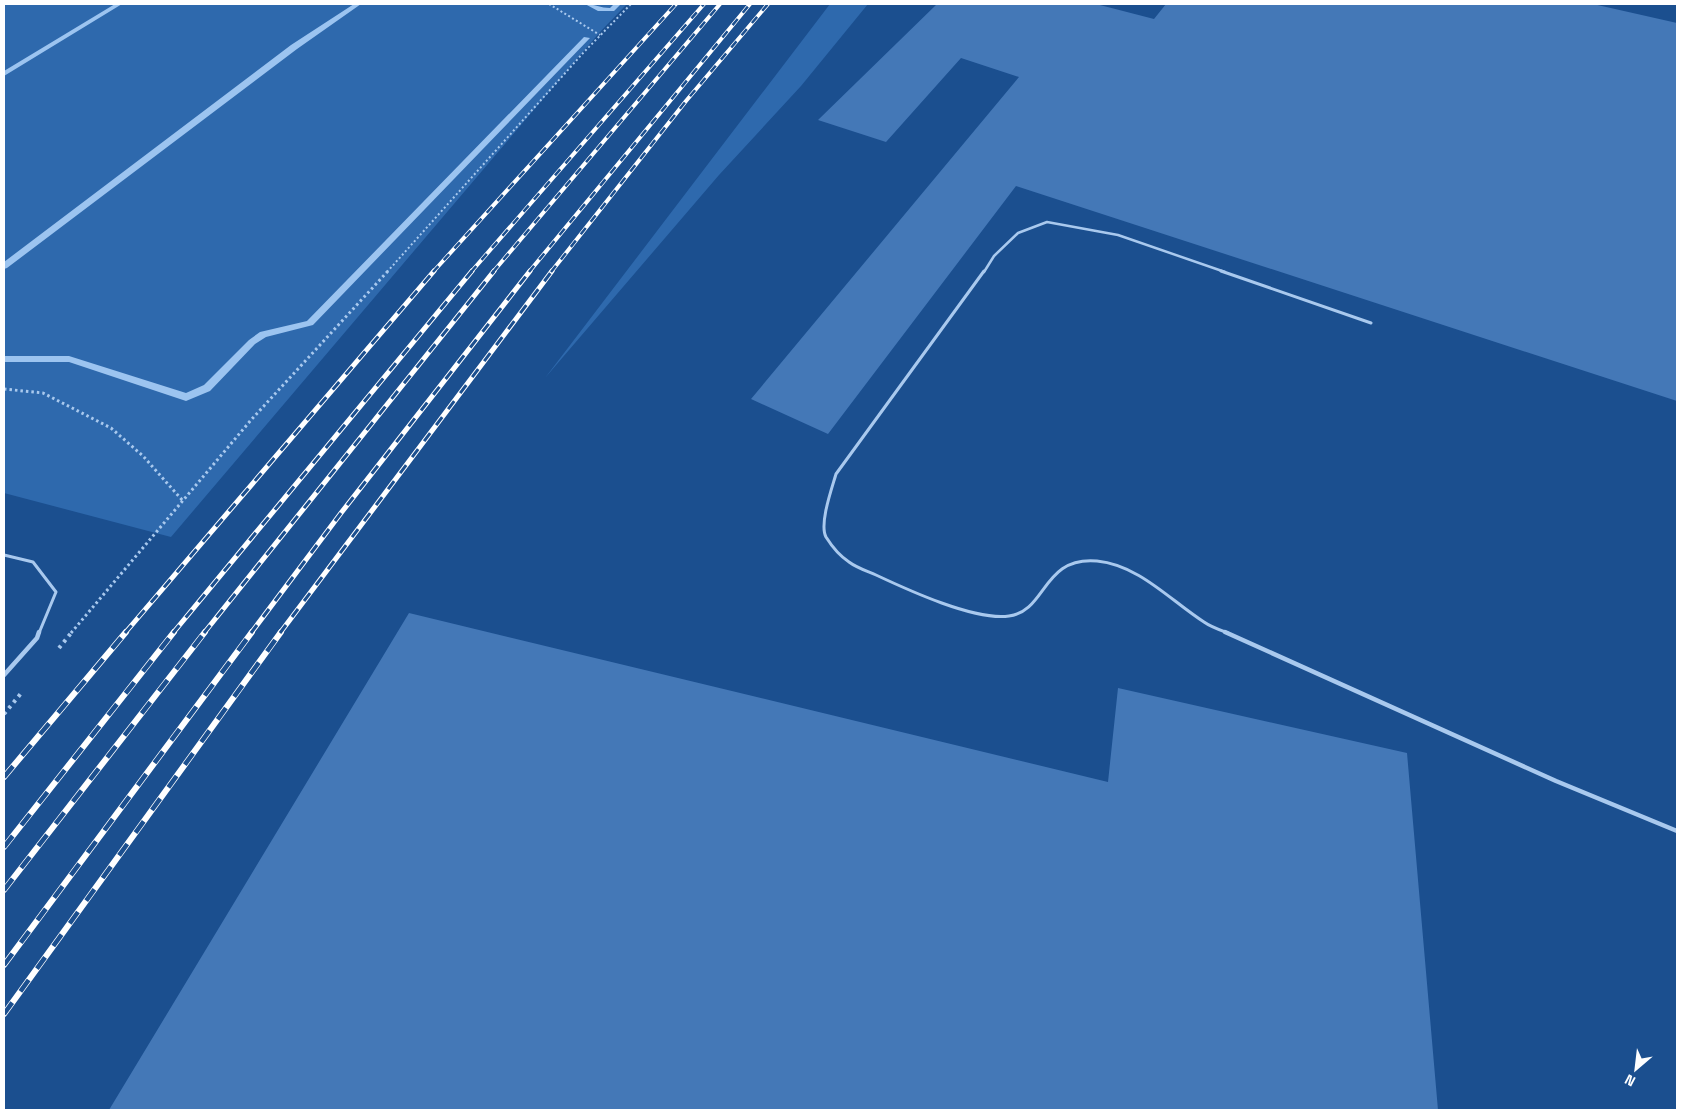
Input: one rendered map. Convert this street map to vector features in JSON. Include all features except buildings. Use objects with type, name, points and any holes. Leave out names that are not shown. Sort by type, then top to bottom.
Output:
[{"type":"lane","points":[[1371,323],[1118,235],[1078,226],[1047,222],[1018,233],[994,256],[972,290],[931,341],[836,474],[825,514],[825,535],[848,562],[917,594],[994,617],[1017,614],[1036,600],[1050,578],[1062,567],[1080,561],[1098,560],[1123,568],[1173,599],[1205,623],[1556,781],[1677,831]]},
{"type":"lane","points":[[4,555],[33,562],[56,592],[37,638],[4,675]]},
{"type":"path","points":[[549,4],[600,35]]},
{"type":"path","points":[[54,655],[251,420],[448,206],[600,35],[631,4]]},
{"type":"path","points":[[4,389],[43,393],[111,428],[143,456],[184,501]]},
{"type":"path","points":[[4,714],[29,685]]},
{"type":"shaded area","points":[[4,4],[627,4],[600,32],[171,537],[4,493]]},
{"type":"shaded area","points":[[830,4],[868,4],[801,86],[719,175],[545,378]]},
{"type":"waterway","points":[[4,74],[119,4]]},
{"type":"waterway","points":[[4,266],[294,47],[358,4]]},
{"type":"waterway","points":[[588,4],[600,10],[612,10],[618,4]]},
{"type":"waterway","points":[[4,359],[69,359],[186,397],[207,388],[252,342],[263,334],[310,323],[586,38]]},
{"type":"railway","points":[[433,272],[676,4]]},
{"type":"railway","points":[[471,272],[704,4]]},
{"type":"railway","points":[[493,272],[720,4]]},
{"type":"railway","points":[[529,272],[750,4]]},
{"type":"railway","points":[[551,272],[686,101],[768,4]]},
{"type":"railway","points":[[125,633],[434,271]]},
{"type":"railway","points":[[173,633],[472,271]]},
{"type":"railway","points":[[204,633],[494,271]]},
{"type":"railway","points":[[251,633],[341,513],[530,271]]},
{"type":"railway","points":[[280,633],[552,271]]},
{"type":"railway","points":[[4,777],[126,632]]},
{"type":"railway","points":[[4,847],[174,632]]},
{"type":"railway","points":[[4,890],[205,632]]},
{"type":"railway","points":[[4,965],[252,632]]},
{"type":"railway","points":[[4,1014],[281,632]]}]
